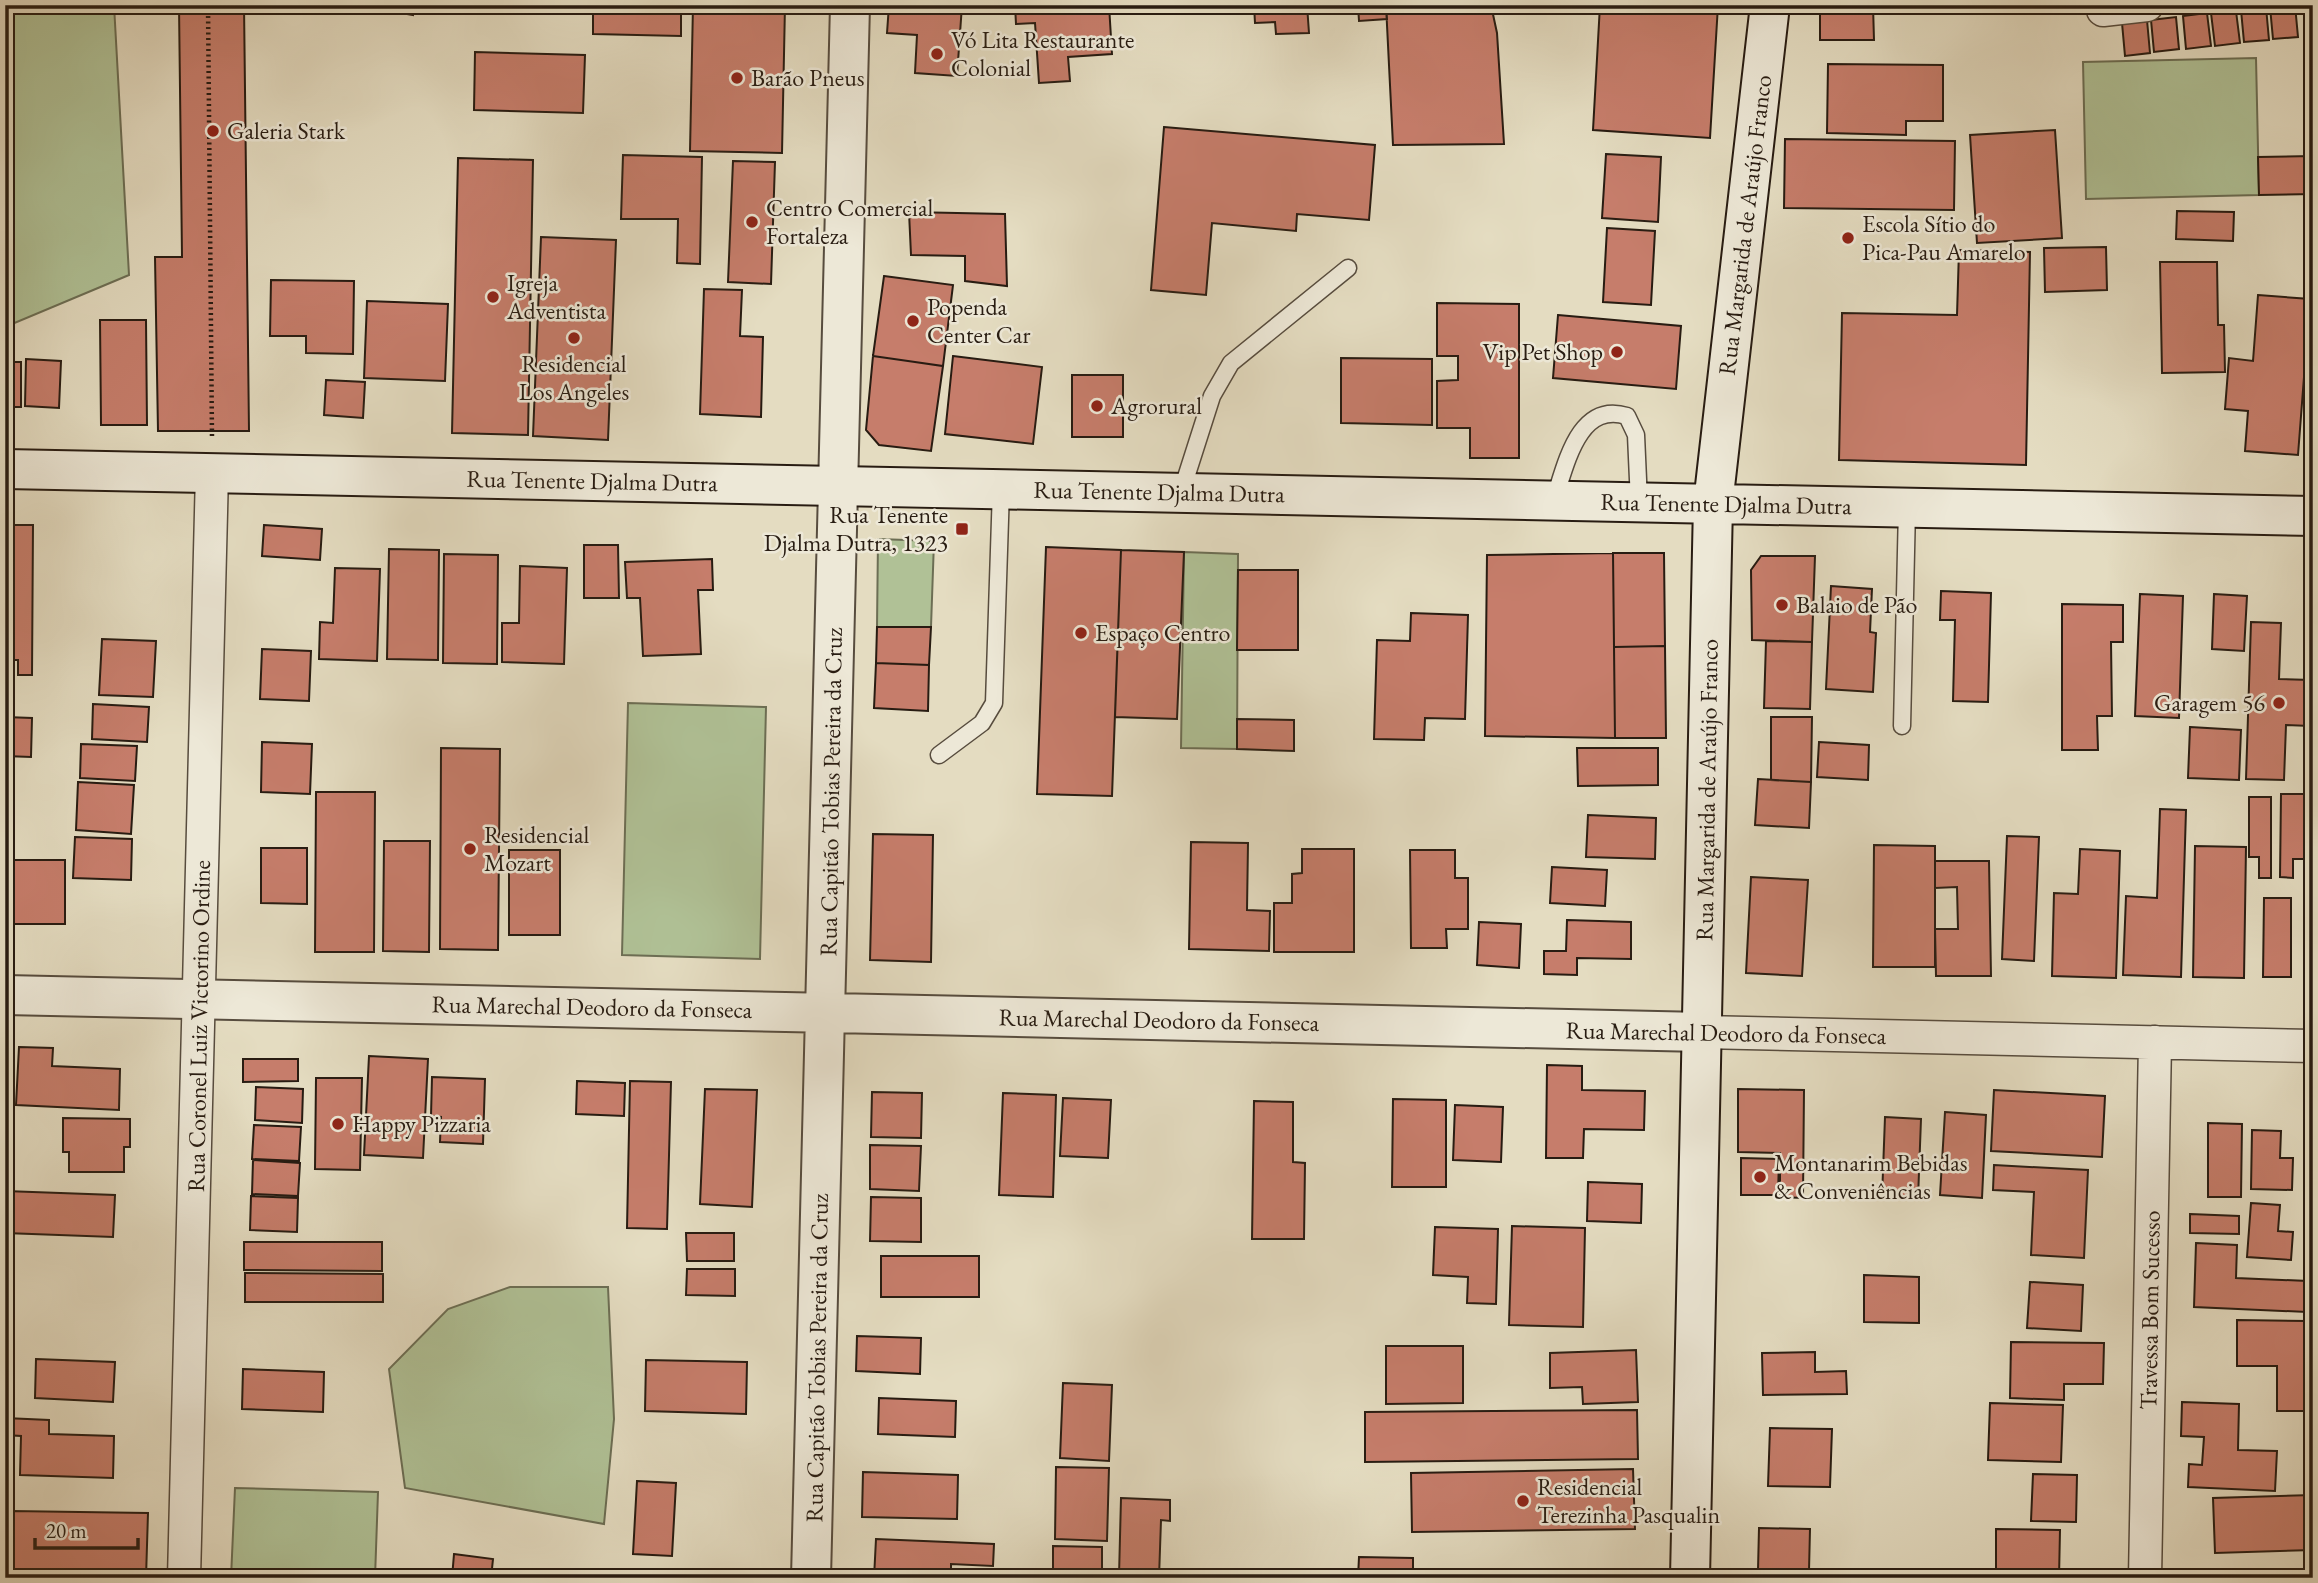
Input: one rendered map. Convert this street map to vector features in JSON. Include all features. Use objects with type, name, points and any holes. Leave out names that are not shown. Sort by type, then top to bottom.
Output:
[{"type":"main road","name":"Rua Capitão Tobias Pereira da Cruz","points":[[811,1578],[850,5]]},
{"type":"main road","name":"Rua Margarida de Araújo Franco","points":[[1690,1578],[1713,504],[1770,5]]},
{"type":"main road","name":"Rua Tenente Djalma Dutra","points":[[5,469],[2313,516]]},
{"type":"main road","name":"Rua Marechal Deodoro da Fonseca","points":[[5,995],[1702,1032]]},
{"type":"street","points":[[2103,5],[2103,9],[2147,5]]},
{"type":"street","name":"Rua Coronel Luiz Victorino Ordine","points":[[184,1578],[212,473]]},
{"type":"street","name":"Rua Marechal Deodoro da Fonseca","points":[[1702,1032],[2313,1046]]},
{"type":"street","name":"Travessa Bom Sucesso","points":[[2145,1578],[2155,1042]]},
{"type":"lane","points":[[1181,493],[1213,396],[1231,363],[1348,268]]},
{"type":"lane","points":[[1554,500],[1580,433],[1593,419],[1612,412],[1627,416],[1636,435],[1639,502]]},
{"type":"lane","points":[[939,755],[982,723],[993,703],[1001,489]]},
{"type":"lane","points":[[1902,726],[1907,508]]},
{"type":"path","points":[[208,5],[212,473]]},
{"type":"green space","points":[[5,5],[114,5],[129,275],[5,327]]},
{"type":"green space","points":[[2256,58],[2259,195],[2086,199],[2083,62]]},
{"type":"green space","points":[[878,539],[934,541],[931,627],[877,627]]},
{"type":"green space","points":[[1184,552],[1238,554],[1237,749],[1181,748]]},
{"type":"green space","points":[[628,703],[766,707],[760,959],[622,955]]},
{"type":"green space","points":[[510,1287],[608,1287],[614,1419],[604,1524],[405,1488],[389,1369],[448,1309]]},
{"type":"green space","points":[[235,1488],[378,1492],[375,1578],[231,1578]]},
{"type":"building","name":"Galeria Stark","points":[[179,5],[244,5],[249,431],[158,431],[155,257],[182,257]]},
{"type":"building","points":[[356,5],[414,5],[413,15]]},
{"type":"building","points":[[593,5],[681,5],[681,36],[593,34]]},
{"type":"building","name":"Barão Pneus","points":[[693,5],[785,5],[782,153],[690,151]]},
{"type":"building","name":"Vó Lita Restaurante Colonial","points":[[889,5],[962,5],[957,76],[915,73],[917,35],[887,33]]},
{"type":"building","points":[[1015,5],[1109,5],[1112,54],[1068,57],[1070,81],[1039,83],[1035,23],[1016,24]]},
{"type":"building","points":[[1254,5],[1307,5],[1309,33],[1276,34],[1275,22],[1255,23]]},
{"type":"building","points":[[1358,5],[1386,5],[1387,19],[1359,21]]},
{"type":"building","points":[[1386,5],[1491,5],[1497,33],[1504,144],[1393,145]]},
{"type":"building","points":[[1600,5],[1718,5],[1710,138],[1593,130]]},
{"type":"building","points":[[1820,5],[1873,5],[1874,40],[1820,40]]},
{"type":"building","points":[[2295,5],[2298,37],[2273,39],[2270,7]]},
{"type":"building","points":[[2266,7],[2269,40],[2244,42],[2241,10]]},
{"type":"building","points":[[2307,7],[2313,7],[2313,38],[2308,38]]},
{"type":"building","points":[[2236,11],[2240,43],[2215,46],[2211,13]]},
{"type":"building","points":[[2207,13],[2211,46],[2186,49],[2183,16]]},
{"type":"building","points":[[2176,17],[2179,49],[2154,52],[2151,20]]},
{"type":"building","points":[[2147,20],[2150,53],[2125,56],[2122,23]]},
{"type":"building","points":[[475,52],[585,55],[583,113],[474,110]]},
{"type":"building","points":[[1828,64],[1943,65],[1943,121],[1906,121],[1906,135],[1827,133]]},
{"type":"building","points":[[1164,127],[1375,145],[1369,220],[1297,214],[1296,231],[1212,223],[1206,295],[1151,290]]},
{"type":"building","points":[[2055,130],[2062,238],[1977,243],[1970,135]]},
{"type":"building","points":[[1785,139],[1955,141],[1954,210],[1784,208]]},
{"type":"building","points":[[1606,154],[1661,157],[1658,222],[1602,218]]},
{"type":"building","points":[[623,155],[702,157],[700,264],[677,263],[678,219],[621,219]]},
{"type":"building","points":[[2313,156],[2313,194],[2259,195],[2258,157]]},
{"type":"building","name":"Igreja Adventista","points":[[458,158],[533,160],[528,435],[452,433]]},
{"type":"building","name":"Centro Comercial Fortaleza","points":[[733,161],[775,162],[771,284],[728,282]]},
{"type":"building","points":[[2177,211],[2234,212],[2233,241],[2176,239]]},
{"type":"building","points":[[909,212],[1005,214],[1007,286],[965,281],[965,256],[911,255]]},
{"type":"building","points":[[1607,228],[1655,231],[1651,305],[1603,302]]},
{"type":"building","name":"Residencial Los Angeles","points":[[541,237],[616,240],[608,440],[533,436]]},
{"type":"building","points":[[2106,247],[2107,290],[2045,292],[2044,248]]},
{"type":"building","points":[[1959,250],[2030,252],[2026,465],[1839,460],[1842,313],[1957,315]]},
{"type":"building","points":[[2160,262],[2217,262],[2218,325],[2224,325],[2225,372],[2162,373]]},
{"type":"building","name":"Popenda Center Car","points":[[884,276],[953,285],[943,366],[873,356]]},
{"type":"building","points":[[271,280],[354,281],[353,354],[306,353],[306,336],[270,336]]},
{"type":"building","points":[[704,289],[742,290],[740,336],[763,337],[761,417],[700,414]]},
{"type":"building","points":[[2258,295],[2310,299],[2298,455],[2245,451],[2248,411],[2225,409],[2229,358],[2253,361]]},
{"type":"building","points":[[367,301],[448,304],[445,381],[364,378]]},
{"type":"building","points":[[1437,303],[1519,304],[1519,458],[1470,458],[1470,428],[1437,428],[1437,381],[1458,380],[1458,356],[1437,356]]},
{"type":"building","name":"Vip Pet Shop","points":[[1558,315],[1681,326],[1676,389],[1553,378]]},
{"type":"building","points":[[100,320],[146,320],[147,425],[101,425]]},
{"type":"building","points":[[873,356],[943,366],[931,451],[879,445],[866,430]]},
{"type":"building","points":[[953,356],[1042,367],[1033,444],[945,434]]},
{"type":"building","points":[[1341,358],[1432,359],[1432,425],[1341,423]]},
{"type":"building","points":[[26,359],[61,361],[59,408],[25,406]]},
{"type":"building","points":[[5,362],[21,362],[21,407],[5,407]]},
{"type":"building","name":"Agrorural","points":[[1072,375],[1123,375],[1123,437],[1072,437]]},
{"type":"building","points":[[326,380],[365,382],[363,418],[324,415]]},
{"type":"building","points":[[5,525],[33,525],[32,675],[18,675],[18,660],[5,660]]},
{"type":"building","points":[[264,525],[322,529],[320,560],[262,556]]},
{"type":"building","points":[[584,545],[618,545],[619,598],[584,598]]},
{"type":"building","name":"Espaço Centro","points":[[1046,547],[1121,550],[1112,796],[1037,794]]},
{"type":"building","points":[[389,549],[439,550],[438,660],[387,659]]},
{"type":"building","points":[[1121,550],[1184,552],[1177,719],[1115,717]]},
{"type":"building","points":[[1613,553],[1664,553],[1665,646],[1614,647]]},
{"type":"building","points":[[1613,553],[1615,738],[1485,736],[1487,555]]},
{"type":"building","points":[[444,554],[498,555],[497,664],[443,663]]},
{"type":"building","name":"Balaio de Pão","points":[[1761,556],[1815,556],[1812,642],[1752,640],[1751,570]]},
{"type":"building","points":[[712,559],[713,590],[698,590],[701,654],[643,656],[640,598],[627,598],[625,562]]},
{"type":"building","points":[[520,566],[567,568],[564,664],[502,662],[502,623],[519,623]]},
{"type":"building","points":[[335,568],[380,569],[377,661],[319,659],[320,622],[333,623]]},
{"type":"building","points":[[1238,570],[1298,570],[1298,650],[1237,650]]},
{"type":"building","points":[[1831,586],[1872,589],[1870,632],[1876,633],[1873,692],[1826,689]]},
{"type":"building","points":[[1941,591],[1991,593],[1988,702],[1953,701],[1955,620],[1940,620]]},
{"type":"building","points":[[2140,594],[2183,596],[2179,718],[2135,716]]},
{"type":"building","points":[[2214,594],[2247,596],[2244,651],[2212,649]]},
{"type":"building","points":[[2062,604],[2123,605],[2123,642],[2111,642],[2112,716],[2097,716],[2098,750],[2062,750]]},
{"type":"building","points":[[1411,613],[1468,615],[1465,719],[1425,718],[1424,740],[1374,739],[1377,640],[1410,641]]},
{"type":"building","name":"Garagem 56","points":[[2251,622],[2281,623],[2279,679],[2311,680],[2310,726],[2286,725],[2284,780],[2246,779]]},
{"type":"building","points":[[877,627],[931,627],[929,665],[876,663]]},
{"type":"building","points":[[102,639],[156,641],[153,697],[99,695]]},
{"type":"building","points":[[1766,641],[1812,642],[1810,709],[1764,708]]},
{"type":"building","points":[[1665,646],[1666,738],[1615,738],[1614,647]]},
{"type":"building","points":[[262,649],[311,651],[309,701],[260,699]]},
{"type":"building","points":[[876,663],[929,665],[928,711],[874,708]]},
{"type":"building","points":[[93,704],[149,707],[147,742],[92,739]]},
{"type":"building","points":[[5,717],[32,718],[31,757],[5,756]]},
{"type":"building","points":[[1771,717],[1812,717],[1811,782],[1771,780]]},
{"type":"building","points":[[1237,719],[1294,720],[1294,751],[1237,749]]},
{"type":"building","points":[[2190,727],[2241,730],[2239,780],[2188,778]]},
{"type":"building","points":[[262,742],[312,744],[310,794],[261,792]]},
{"type":"building","points":[[1819,742],[1869,745],[1868,780],[1817,777]]},
{"type":"building","points":[[81,744],[137,746],[135,781],[80,778]]},
{"type":"building","name":"Residencial Mozart","points":[[441,748],[500,749],[498,950],[440,949]]},
{"type":"building","points":[[1577,748],[1658,748],[1658,785],[1578,786]]},
{"type":"building","points":[[1758,779],[1811,782],[1809,828],[1755,825]]},
{"type":"building","points":[[78,782],[134,785],[131,834],[76,830]]},
{"type":"building","points":[[316,792],[375,792],[374,952],[315,952]]},
{"type":"building","points":[[2281,794],[2306,794],[2305,859],[2293,859],[2293,878],[2280,877]]},
{"type":"building","points":[[2249,797],[2271,797],[2271,878],[2259,878],[2259,857],[2249,857]]},
{"type":"building","points":[[2160,809],[2186,810],[2181,977],[2123,975],[2126,896],[2157,898]]},
{"type":"building","points":[[1588,815],[1656,818],[1655,859],[1586,857]]},
{"type":"building","points":[[5,821],[12,821],[12,860],[65,860],[65,924],[5,924]]},
{"type":"building","points":[[873,834],[933,835],[931,962],[870,960]]},
{"type":"building","points":[[2007,836],[2039,837],[2034,961],[2002,959]]},
{"type":"building","points":[[75,837],[132,839],[131,880],[73,878]]},
{"type":"building","points":[[384,841],[430,841],[429,952],[383,951]]},
{"type":"building","points":[[1191,842],[1248,843],[1247,910],[1270,911],[1269,951],[1189,949]]},
{"type":"building","points":[[1874,845],[1935,846],[1935,967],[1873,967]]},
{"type":"building","points":[[2195,846],[2246,847],[2244,978],[2193,977]]},
{"type":"building","points":[[261,848],[307,848],[307,904],[261,903]]},
{"type":"building","points":[[1302,849],[1354,849],[1354,952],[1274,952],[1274,903],[1292,903],[1292,874],[1302,873]]},
{"type":"building","points":[[2080,849],[2120,851],[2116,978],[2052,976],[2054,893],[2078,894]]},
{"type":"building","points":[[509,850],[560,850],[560,935],[509,935]]},
{"type":"building","points":[[1410,850],[1455,850],[1455,878],[1468,878],[1468,929],[1446,929],[1447,948],[1411,948]]},
{"type":"building","points":[[1935,861],[1989,861],[1991,976],[1936,976],[1935,929],[1958,929],[1957,887],[1935,888]]},
{"type":"building","points":[[1552,867],[1607,870],[1605,906],[1550,903]]},
{"type":"building","points":[[1751,877],[1808,880],[1802,976],[1746,973]]},
{"type":"building","points":[[2264,898],[2291,898],[2291,977],[2263,977]]},
{"type":"building","points":[[1567,920],[1631,922],[1631,959],[1577,958],[1577,975],[1544,974],[1544,951],[1566,951]]},
{"type":"building","points":[[1479,922],[1521,924],[1519,968],[1477,965]]},
{"type":"building","points":[[19,1047],[53,1048],[52,1066],[120,1069],[119,1110],[16,1105]]},
{"type":"building","points":[[369,1056],[428,1059],[423,1158],[364,1155]]},
{"type":"building","points":[[243,1059],[298,1059],[298,1081],[243,1082]]},
{"type":"building","points":[[5,1063],[9,1063],[9,1103],[5,1102]]},
{"type":"building","points":[[1547,1065],[1582,1066],[1582,1090],[1645,1091],[1644,1130],[1584,1129],[1583,1158],[1546,1158]]},
{"type":"building","points":[[432,1077],[485,1079],[483,1144],[440,1142],[441,1117],[431,1116]]},
{"type":"building","name":"Happy Pizzaria","points":[[316,1078],[362,1078],[360,1170],[315,1169]]},
{"type":"building","points":[[577,1081],[625,1083],[624,1116],[576,1114]]},
{"type":"building","points":[[630,1081],[671,1082],[667,1229],[627,1228]]},
{"type":"building","points":[[256,1087],[303,1089],[302,1123],[255,1120]]},
{"type":"building","points":[[705,1089],[757,1090],[752,1207],[700,1204]]},
{"type":"building","points":[[1738,1089],[1804,1090],[1803,1198],[1780,1197],[1780,1153],[1738,1152]]},
{"type":"building","points":[[1994,1090],[2105,1096],[2102,1157],[1991,1151]]},
{"type":"building","points":[[872,1092],[922,1093],[921,1138],[871,1137]]},
{"type":"building","points":[[1003,1093],[1056,1095],[1053,1197],[999,1195]]},
{"type":"building","points":[[1063,1098],[1111,1100],[1108,1158],[1060,1156]]},
{"type":"building","points":[[1393,1099],[1446,1100],[1446,1187],[1392,1187]]},
{"type":"building","points":[[1254,1101],[1293,1102],[1293,1162],[1305,1163],[1304,1239],[1252,1239]]},
{"type":"building","points":[[1455,1105],[1503,1107],[1501,1162],[1453,1160]]},
{"type":"building","points":[[1945,1112],[1986,1115],[1982,1198],[1940,1195]]},
{"type":"building","points":[[1885,1117],[1921,1119],[1918,1199],[1882,1198]]},
{"type":"building","points":[[63,1118],[130,1119],[130,1147],[124,1147],[124,1172],[69,1172],[69,1152],[63,1152]]},
{"type":"building","points":[[2208,1123],[2242,1124],[2241,1197],[2208,1197]]},
{"type":"building","points":[[254,1125],[301,1127],[299,1161],[252,1159]]},
{"type":"building","points":[[2311,1126],[2313,1235],[2309,1235]]},
{"type":"building","points":[[2252,1130],[2281,1131],[2280,1158],[2293,1158],[2292,1190],[2251,1189]]},
{"type":"building","points":[[870,1145],[921,1146],[919,1191],[870,1189]]},
{"type":"building","name":"Montanarim Bebidas & Conveniências","points":[[1741,1158],[1779,1159],[1778,1195],[1741,1195]]},
{"type":"building","points":[[253,1160],[300,1163],[298,1196],[252,1194]]},
{"type":"building","points":[[1994,1165],[2088,1170],[2084,1258],[2031,1255],[2034,1192],[1993,1190]]},
{"type":"building","points":[[1588,1182],[1642,1184],[1641,1223],[1587,1221]]},
{"type":"building","points":[[5,1191],[115,1195],[113,1237],[5,1233]]},
{"type":"building","points":[[251,1196],[298,1198],[297,1232],[250,1230]]},
{"type":"building","points":[[871,1197],[921,1198],[921,1242],[870,1241]]},
{"type":"building","points":[[2251,1203],[2280,1205],[2278,1231],[2293,1232],[2291,1260],[2247,1257]]},
{"type":"building","points":[[2190,1214],[2239,1216],[2239,1234],[2190,1233]]},
{"type":"building","points":[[1512,1226],[1585,1228],[1583,1327],[1509,1325]]},
{"type":"building","points":[[1435,1227],[1498,1229],[1496,1304],[1467,1303],[1468,1277],[1433,1275]]},
{"type":"building","points":[[686,1233],[734,1233],[734,1261],[687,1261]]},
{"type":"building","points":[[244,1242],[382,1242],[382,1271],[244,1270]]},
{"type":"building","points":[[2196,1243],[2237,1245],[2236,1278],[2308,1281],[2307,1312],[2194,1307]]},
{"type":"building","points":[[881,1256],[979,1256],[979,1297],[881,1297]]},
{"type":"building","points":[[687,1269],[735,1269],[735,1296],[686,1295]]},
{"type":"building","points":[[245,1273],[383,1274],[383,1302],[245,1302]]},
{"type":"building","points":[[1864,1275],[1919,1277],[1919,1323],[1864,1322]]},
{"type":"building","points":[[2030,1282],[2083,1285],[2081,1331],[2027,1328]]},
{"type":"building","points":[[2237,1320],[2308,1321],[2308,1374],[2313,1374],[2313,1411],[2277,1411],[2277,1366],[2237,1366]]},
{"type":"building","points":[[857,1336],[921,1338],[920,1374],[856,1371]]},
{"type":"building","points":[[2011,1342],[2104,1343],[2103,1384],[2064,1384],[2064,1400],[2010,1398]]},
{"type":"building","points":[[1386,1346],[1463,1346],[1463,1403],[1386,1404]]},
{"type":"building","points":[[1636,1350],[1638,1402],[1583,1404],[1582,1387],[1550,1388],[1550,1353]]},
{"type":"building","points":[[1815,1352],[1815,1372],[1846,1371],[1847,1394],[1763,1395],[1762,1353]]},
{"type":"building","points":[[36,1359],[115,1362],[113,1402],[35,1398]]},
{"type":"building","points":[[646,1360],[747,1362],[746,1414],[645,1411]]},
{"type":"building","points":[[243,1369],[324,1372],[323,1412],[242,1409]]},
{"type":"building","points":[[1063,1383],[1112,1385],[1109,1461],[1060,1458]]},
{"type":"building","points":[[879,1398],[956,1401],[955,1437],[878,1434]]},
{"type":"building","points":[[2182,1402],[2239,1404],[2238,1450],[2277,1451],[2275,1491],[2188,1487],[2189,1464],[2202,1465],[2204,1437],[2181,1436]]},
{"type":"building","points":[[1990,1403],[2063,1405],[2061,1462],[1988,1460]]},
{"type":"building","points":[[1637,1410],[1638,1459],[1365,1462],[1365,1412]]},
{"type":"building","points":[[5,1418],[49,1420],[49,1434],[114,1436],[113,1478],[20,1475],[21,1436],[5,1435]]},
{"type":"building","points":[[1770,1428],[1832,1429],[1830,1487],[1768,1486]]},
{"type":"building","points":[[2310,1441],[2313,1441],[2313,1488],[2309,1488]]},
{"type":"building","points":[[1056,1467],[1109,1468],[1107,1541],[1055,1539]]},
{"type":"building","name":"Residencial Terezinha Pasqualin","points":[[1633,1469],[1635,1529],[1412,1532],[1411,1473]]},
{"type":"building","points":[[863,1472],[958,1475],[957,1519],[862,1517]]},
{"type":"building","points":[[2033,1474],[2077,1475],[2076,1522],[2031,1521]]},
{"type":"building","points":[[637,1481],[676,1483],[672,1556],[633,1554]]},
{"type":"building","points":[[2313,1495],[2313,1550],[2215,1553],[2213,1498]]},
{"type":"building","points":[[1121,1498],[1170,1500],[1170,1521],[1161,1520],[1159,1578],[1119,1576]]},
{"type":"building","points":[[11,1511],[148,1513],[146,1578],[10,1578]]},
{"type":"building","points":[[1759,1528],[1810,1529],[1809,1571],[1758,1570]]},
{"type":"building","points":[[1996,1529],[2060,1530],[2059,1578],[1996,1578]]},
{"type":"building","points":[[876,1539],[994,1544],[993,1566],[951,1564],[951,1578],[874,1578]]},
{"type":"building","points":[[1053,1546],[1102,1547],[1102,1578],[1053,1578]]},
{"type":"building","points":[[454,1554],[493,1559],[491,1578],[452,1578]]},
{"type":"building","points":[[1359,1557],[1413,1558],[1413,1578],[1358,1578]]},
{"type":"building","points":[[666,1570],[709,1574],[709,1578],[665,1578]]},
{"type":"place","name":"Vó Lita Restaurante Colonial","points":[[937,54]]},
{"type":"place","name":"Barão Pneus","points":[[737,78]]},
{"type":"place","name":"Galeria Stark","points":[[213,131]]},
{"type":"place","name":"Centro Comercial Fortaleza","points":[[752,222]]},
{"type":"place","name":"Escola Sítio do Pica-Pau Amarelo","points":[[1848,238]]},
{"type":"place","name":"Igreja Adventista","points":[[493,297]]},
{"type":"place","name":"Popenda Center Car","points":[[913,321]]},
{"type":"place","name":"Residencial Los Angeles","points":[[574,338]]},
{"type":"place","name":"Vip Pet Shop","points":[[1617,352]]},
{"type":"place","name":"Agrorural","points":[[1097,406]]},
{"type":"place","name":"Rua Tenente Djalma Dutra, 1323","points":[[962,529]]},
{"type":"place","name":"Balaio de Pão","points":[[1782,605]]},
{"type":"place","name":"Espaço Centro","points":[[1081,633]]},
{"type":"place","name":"Garagem 56","points":[[2279,703]]},
{"type":"place","name":"Residencial Mozart","points":[[470,849]]},
{"type":"place","name":"Happy Pizzaria","points":[[338,1124]]},
{"type":"place","name":"Montanarim Bebidas & Conveniências","points":[[1760,1177]]},
{"type":"place","name":"Residencial Terezinha Pasqualin","points":[[1523,1501]]}]
